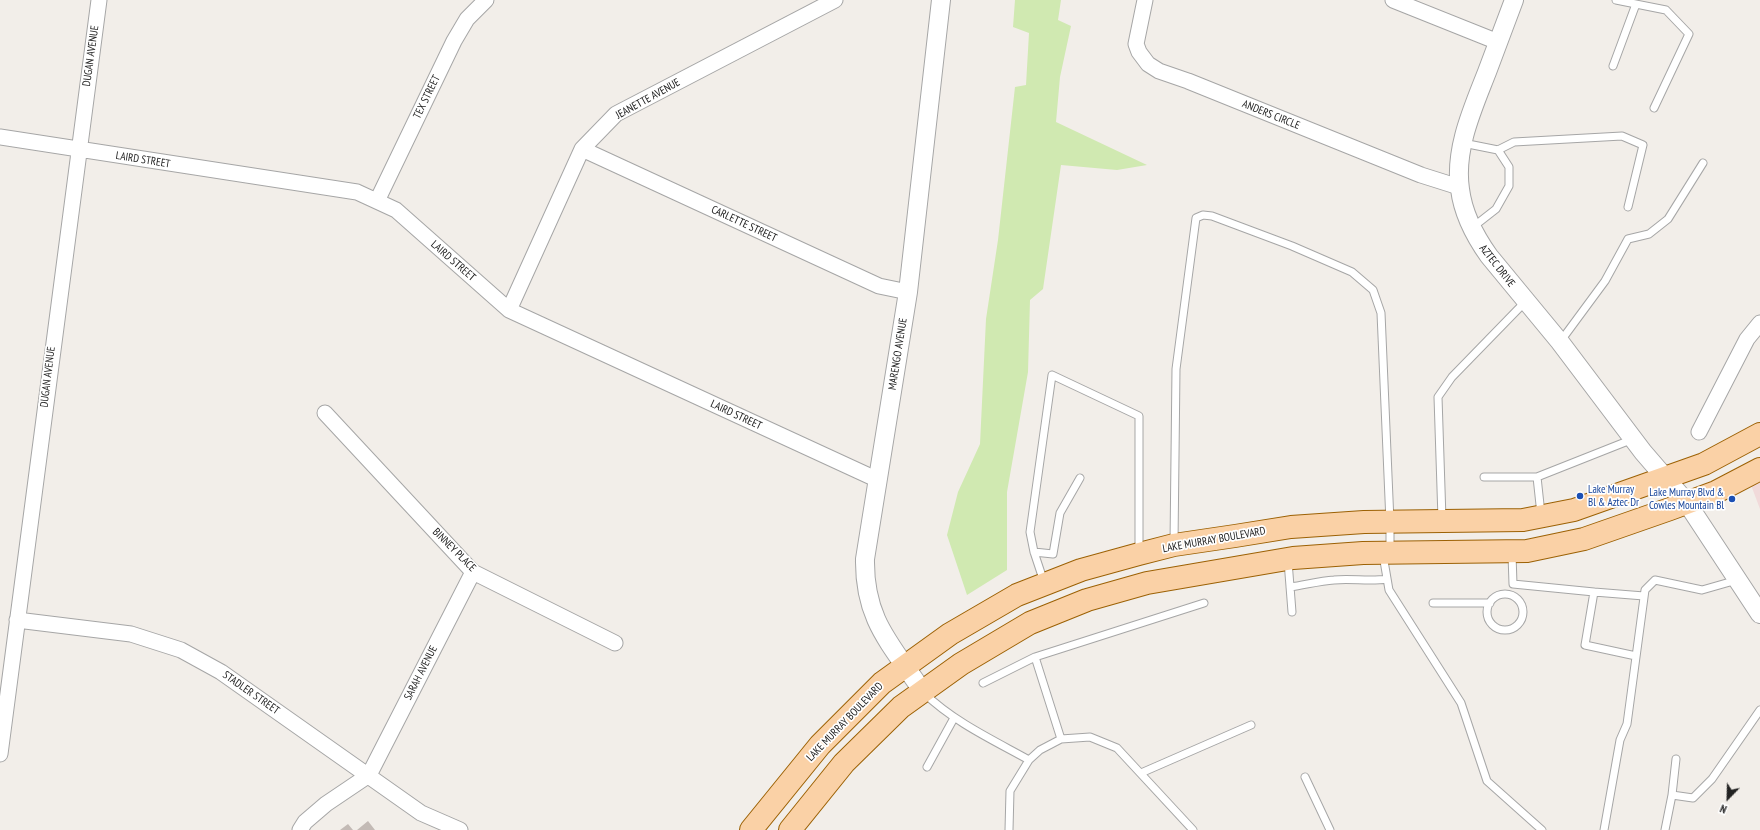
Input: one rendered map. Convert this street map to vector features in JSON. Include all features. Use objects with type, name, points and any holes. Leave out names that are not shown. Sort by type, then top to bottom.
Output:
[{"type":"main road","name":"LAKE MURRAY BOULEVARD","points":[[790,830],[844,763],[901,707],[961,664],[1030,623],[1087,600],[1147,583],[1288,559],[1386,553],[1527,551],[1584,539],[1676,490],[1704,464],[1760,434]]},
{"type":"main road","name":"LAKE MURRAY BOULEVARD","points":[[751,830],[820,745],[882,683],[950,634],[1016,595],[1081,570],[1174,545],[1291,527],[1364,522],[1516,520],[1676,490],[1716,492],[1760,469]]},
{"type":"main road","points":[[1045,584],[1057,612]]},
{"type":"street","name":"DUGAN AVENUE","points":[[0,754],[78,150],[99,0]]},
{"type":"street","name":"TEX STREET","points":[[377,201],[454,41],[468,19],[486,0]]},
{"type":"street","name":"JEANETTE AVENUE","points":[[509,310],[582,149],[616,114],[835,0]]},
{"type":"street","name":"MARENGO AVENUE","points":[[923,692],[878,626],[871,609],[865,584],[865,559],[908,292],[941,0]]},
{"type":"street","name":"ANDERS CIRCLE","points":[[1145,0],[1136,44],[1144,59],[1159,71],[1188,81],[1421,174],[1459,187]]},
{"type":"street","points":[[1393,0],[1498,42]]},
{"type":"street","name":"AZTEC DRIVE","points":[[1514,0],[1465,132],[1460,159],[1459,187],[1471,228],[1488,256],[1560,342],[1634,439],[1676,490],[1760,614]]},
{"type":"street","name":"LAIRD STREET","points":[[0,137],[357,192],[396,210],[509,310],[878,480]]},
{"type":"street","name":"CARLETTE STREET","points":[[582,149],[879,286],[908,292]]},
{"type":"street","points":[[1699,432],[1747,339],[1760,323]]},
{"type":"street","name":"BINNEY PLACE","points":[[325,414],[473,572],[615,644]]},
{"type":"street","name":"SARAH AVENUE","points":[[369,775],[473,572]]},
{"type":"street","name":"STADLER STREET","points":[[17,620],[131,634],[181,650],[221,672],[421,813],[460,830]]},
{"type":"street","points":[[300,830],[305,822],[326,804],[369,775]]},
{"type":"lane","points":[[1616,0],[1666,10],[1689,34],[1654,108]]},
{"type":"lane","points":[[1613,66],[1636,4]]},
{"type":"lane","points":[[1463,143],[1498,150],[1514,142],[1622,136],[1643,145],[1628,207]]},
{"type":"lane","points":[[1471,228],[1496,209],[1509,186],[1509,167],[1498,150]]},
{"type":"lane","points":[[1560,342],[1605,281],[1628,239],[1649,234],[1668,219],[1703,163]]},
{"type":"lane","points":[[1174,545],[1176,369],[1196,218],[1203,215],[1212,216],[1284,243],[1352,272],[1373,290],[1381,313],[1390,522],[1386,553],[1389,590],[1461,703],[1487,781],[1542,830]]},
{"type":"lane","points":[[1442,522],[1438,396],[1452,377],[1525,302]]},
{"type":"lane","points":[[1045,584],[1034,552],[1030,532],[1052,375],[1139,416],[1139,554]]},
{"type":"lane","points":[[1484,477],[1537,477],[1634,439]]},
{"type":"lane","points":[[1537,477],[1541,516]]},
{"type":"lane","points":[[1034,552],[1053,554],[1060,513],[1080,478]]},
{"type":"lane","points":[[1511,594],[1513,584],[1512,551]]},
{"type":"lane","points":[[1288,559],[1292,612]]},
{"type":"lane","points":[[1290,587],[1333,580],[1354,579],[1375,581],[1387,579]]},
{"type":"lane","points":[[1604,830],[1620,740],[1627,724],[1645,590],[1655,580],[1702,590],[1737,580]]},
{"type":"lane","points":[[1513,584],[1644,596]]},
{"type":"lane","points":[[1594,592],[1585,645],[1636,656]]},
{"type":"lane","points":[[1511,594],[1520,601],[1524,612],[1521,622],[1513,628],[1502,630],[1492,624],[1487,614],[1490,603],[1498,595],[1511,594]]},
{"type":"lane","points":[[983,683],[1035,657],[1204,603]]},
{"type":"lane","points":[[1433,603],[1490,603]]},
{"type":"lane","points":[[1035,657],[1061,739]]},
{"type":"lane","points":[[923,692],[954,718],[1029,760]]},
{"type":"lane","points":[[1672,795],[1693,798],[1712,779],[1760,710]]},
{"type":"lane","points":[[927,767],[954,718]]},
{"type":"lane","points":[[1141,774],[1251,725]]},
{"type":"lane","points":[[1009,830],[1010,791],[1029,760],[1040,750],[1061,739],[1090,737],[1117,748],[1193,830]]},
{"type":"lane","points":[[1665,830],[1672,795],[1676,759]]},
{"type":"lane","points":[[1305,777],[1330,830]]},
{"type":"shaded area","points":[[1760,481],[1760,509],[1751,485]]},
{"type":"green space","points":[[1015,0],[1061,0],[1058,20],[1071,26],[1060,77],[1056,122],[1147,165],[1117,170],[1061,165],[1043,289],[1030,300],[1028,372],[1007,492],[1007,570],[967,595],[947,535],[958,492],[980,444],[986,319],[998,240],[1015,87],[1026,85],[1029,33],[1013,27]]},
{"type":"building","points":[[368,821],[375,830],[357,830]]},
{"type":"building","points":[[348,824],[353,830],[340,830]]},
{"type":"place","name":"Lake Murray Bl & Aztec Dr","points":[[1580,496]]},
{"type":"place","name":"Lake Murray Blvd & Cowles Mountain Bl","points":[[1732,499]]}]
